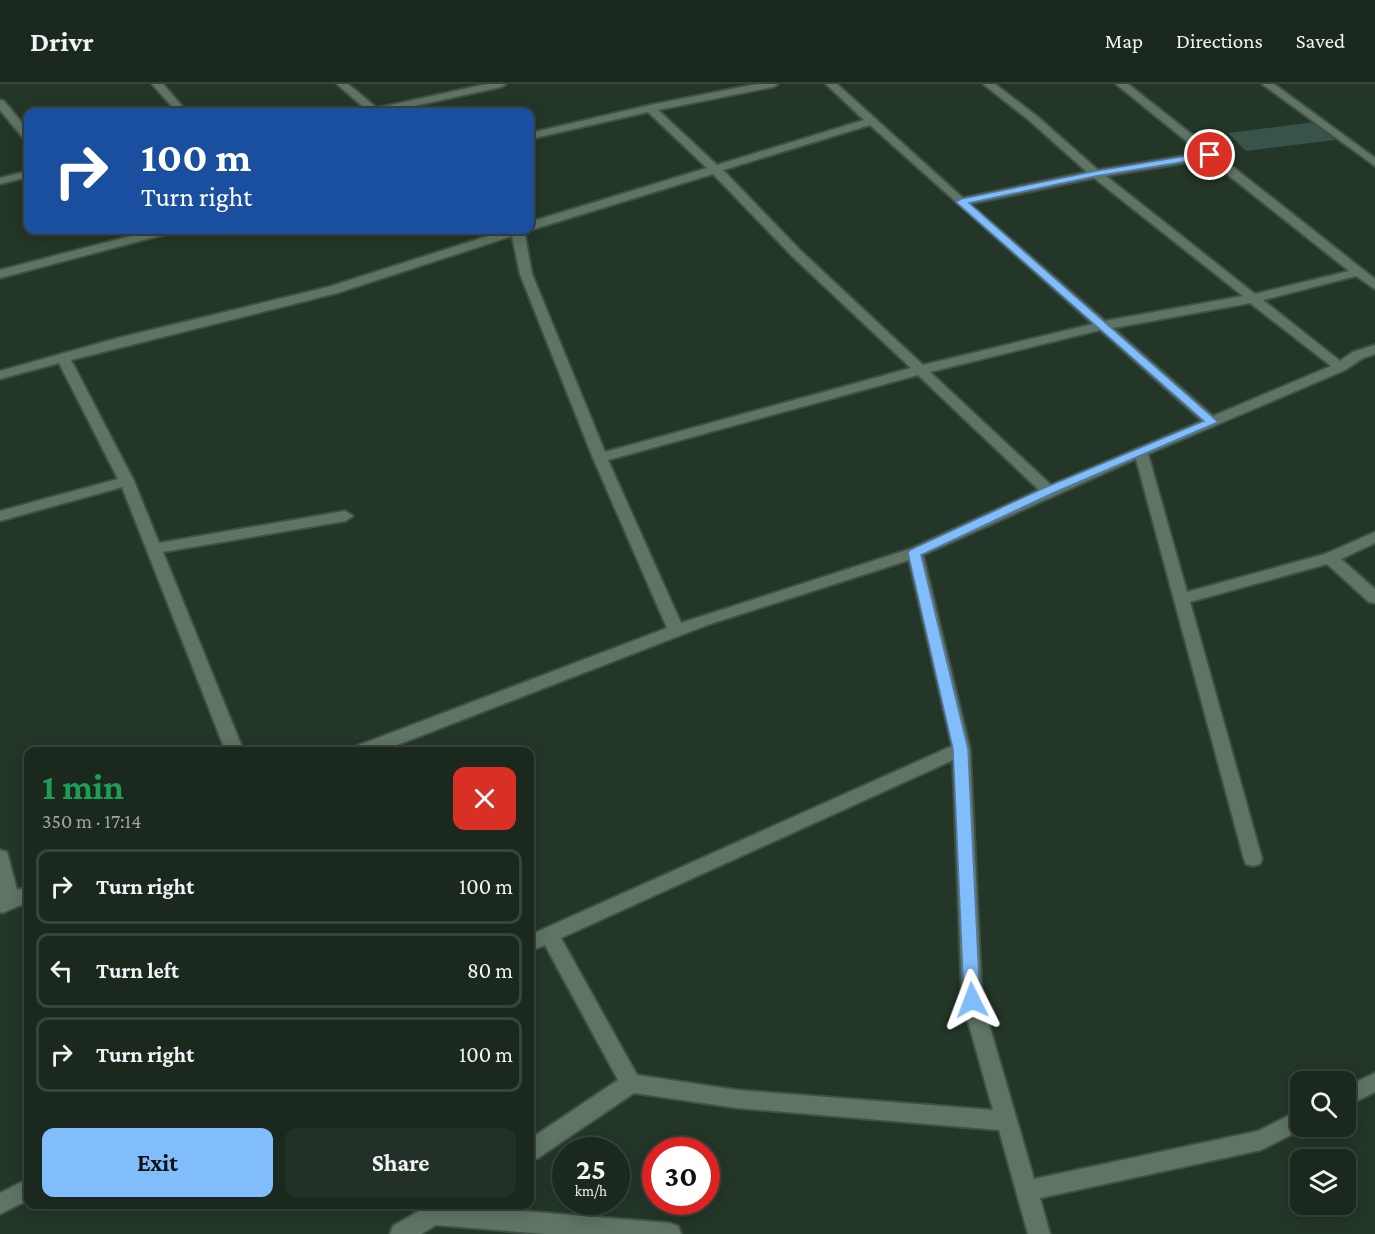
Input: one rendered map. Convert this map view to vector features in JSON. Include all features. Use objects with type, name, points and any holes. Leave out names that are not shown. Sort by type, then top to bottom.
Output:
[{"type":"street","points":[[157,84],[178,108]]},
{"type":"street","points":[[342,84],[370,108]]},
{"type":"street","points":[[393,108],[501,84]]},
{"type":"street","points":[[534,135],[650,108],[773,84]]},
{"type":"street","points":[[831,84],[961,202],[1212,422]]},
{"type":"street","points":[[988,84],[1034,119],[1096,174],[1340,367]]},
{"type":"street","points":[[1121,84],[1375,285]]},
{"type":"street","points":[[1267,84],[1375,163]]},
{"type":"street","points":[[0,103],[24,132]]},
{"type":"street","points":[[650,108],[716,170],[796,253],[1048,490]]},
{"type":"street","points":[[534,225],[872,121]]},
{"type":"street","points":[[961,202],[1096,174],[1210,155]]},
{"type":"street","points":[[0,181],[24,175]]},
{"type":"street","points":[[109,234],[117,243]]},
{"type":"street","points":[[0,274],[151,234]]},
{"type":"street","points":[[0,375],[332,290],[506,234]]},
{"type":"street","points":[[519,234],[526,274],[600,458],[676,630]]},
{"type":"street","points":[[600,458],[920,370],[1102,326],[1254,298],[1359,272]]},
{"type":"street","points":[[373,747],[676,630],[915,553],[1048,490],[1141,453],[1340,367],[1375,349]]},
{"type":"street","points":[[63,358],[127,481],[233,747]]},
{"type":"street","points":[[1141,453],[1253,859]]},
{"type":"street","points":[[0,516],[127,481]]},
{"type":"street","points":[[154,549],[345,516]]},
{"type":"street","points":[[1181,599],[1330,558],[1375,537]]},
{"type":"street","points":[[915,553],[961,749],[972,1000],[1039,1234]]},
{"type":"street","points":[[1330,558],[1375,598]]},
{"type":"street","points":[[534,941],[961,749]]},
{"type":"street","points":[[0,857],[5,904],[24,896]]},
{"type":"street","points":[[549,935],[631,1083]]},
{"type":"street","points":[[1356,1092],[1375,1082]]},
{"type":"street","points":[[534,1147],[631,1083],[737,1099],[1006,1121]]},
{"type":"street","points":[[1026,1191],[1261,1140],[1290,1125]]},
{"type":"street","points":[[0,1204],[24,1192]]},
{"type":"street","points":[[401,1234],[441,1209],[670,1234]]},
{"type":"building","points":[[1316,122],[1335,140],[1246,151],[1228,133]]},
{"type":"route","points":[[972,1000],[961,749],[915,553],[1048,490],[1212,422],[961,202],[1096,174],[1210,155]]}]
